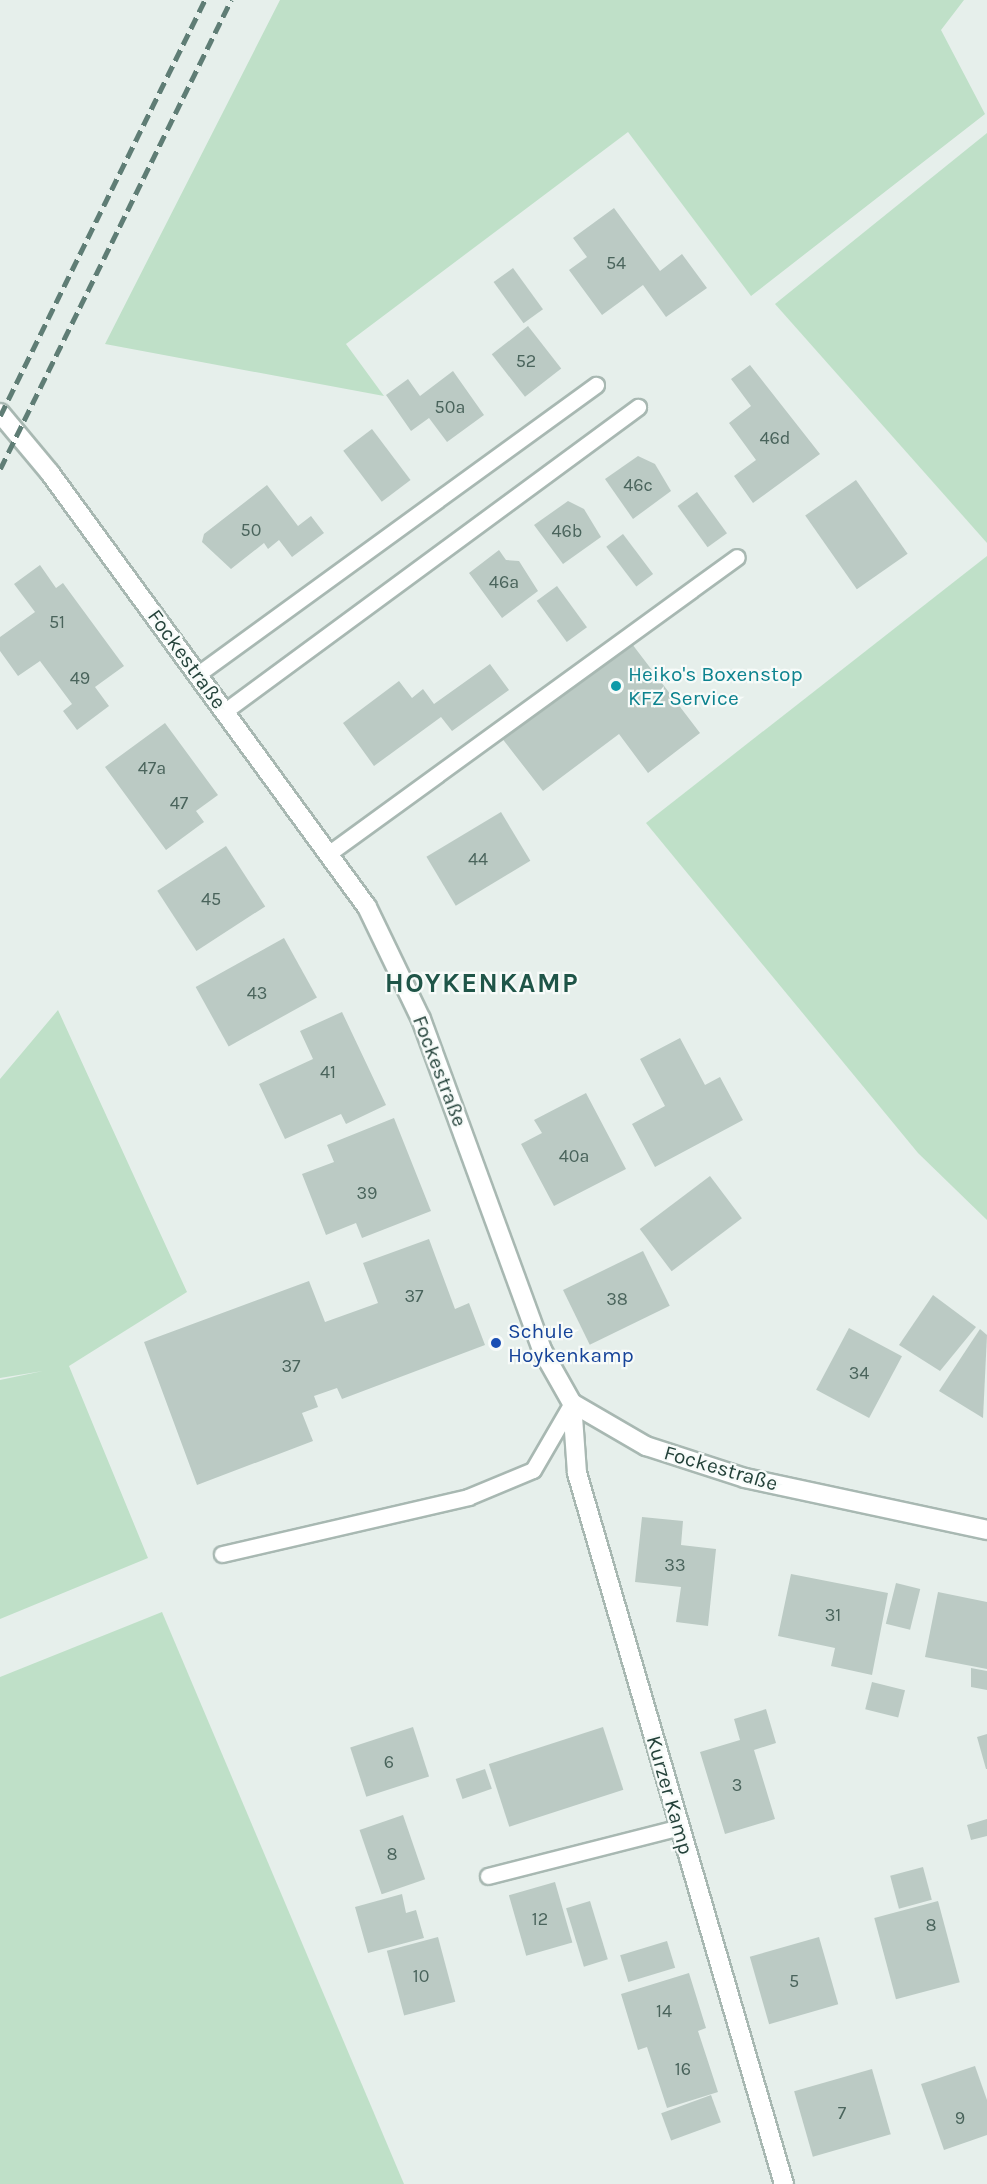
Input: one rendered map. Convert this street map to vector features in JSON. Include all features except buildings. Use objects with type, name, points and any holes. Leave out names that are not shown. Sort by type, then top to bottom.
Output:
[{"type":"street","name":"Fockestraße","points":[[0,413],[198,674],[367,907],[421,1019],[542,1350],[572,1403],[646,1446],[745,1478],[987,1530]]},
{"type":"street","name":"Kurzer Kamp","points":[[572,1403],[577,1473],[784,2184]]},
{"type":"lane","points":[[198,674],[596,385]]},
{"type":"lane","points":[[225,711],[638,407]]},
{"type":"lane","points":[[328,854],[737,557]]},
{"type":"lane","points":[[222,1554],[468,1497],[533,1470],[572,1403]]},
{"type":"lane","points":[[488,1876],[680,1827]]},
{"type":"green space","points":[[280,0],[964,0],[941,30],[985,114],[751,296],[628,132],[346,344],[384,396],[105,344]]},
{"type":"green space","points":[[987,133],[987,543],[775,304]]},
{"type":"green space","points":[[987,556],[987,1220],[918,1153],[646,823]]},
{"type":"green space","points":[[58,1010],[187,1292],[69,1366],[148,1558],[0,1619],[0,1380],[43,1371],[0,1378],[0,1079]]},
{"type":"green space","points":[[162,1612],[404,2184],[0,2184],[0,1677]]},
{"type":"railway","points":[[0,416],[205,0]]},
{"type":"railway","points":[[0,469],[231,0]]},
{"type":"place","name":"Heiko's Boxenstop KFZ Service","points":[[616,686]]},
{"type":"place","name":"Schule Hoykenkamp","points":[[496,1343]]},
{"type":"district","name":"HOYKENKAMP","points":[[482,984]]}]
